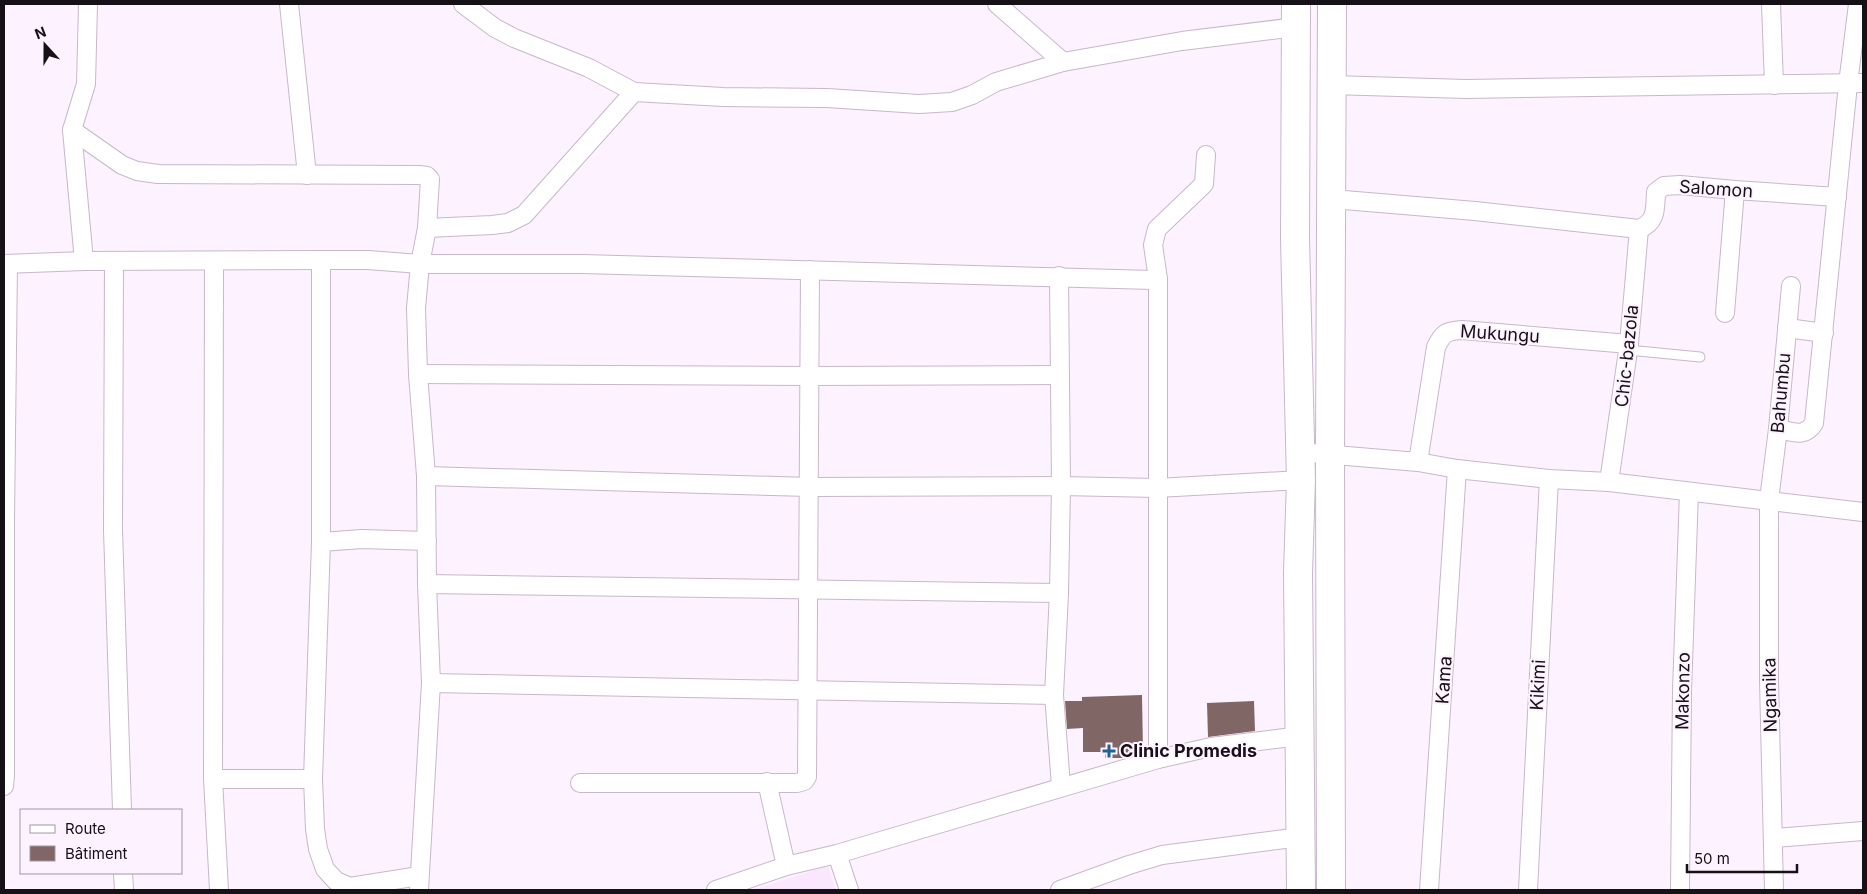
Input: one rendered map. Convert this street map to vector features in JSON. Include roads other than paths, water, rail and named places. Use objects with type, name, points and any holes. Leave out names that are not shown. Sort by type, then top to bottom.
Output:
[{"type":"highway","points":[[1331,890],[1332,4]]},
{"type":"highway","points":[[1296,16],[1295,239],[1300,452],[1298,573],[1301,890]]},
{"type":"street","points":[[84,261],[72,130],[86,84],[88,4]]},
{"type":"street","points":[[289,4],[307,175]]},
{"type":"street","points":[[463,4],[496,28],[514,38],[589,68],[634,92],[723,98],[827,98],[919,104],[952,102],[972,95],[996,82],[1063,62],[1182,41],[1296,16]]},
{"type":"street","points":[[997,4],[1063,62]]},
{"type":"street","points":[[1771,4],[1774,85]]},
{"type":"street","points":[[1778,429],[1802,434],[1810,429],[1814,423],[1837,197],[1856,83],[1858,4]]},
{"type":"street","points":[[1332,85],[1466,89],[1856,83]]},
{"type":"street","points":[[427,228],[508,223],[524,215],[634,92]]},
{"type":"street","points":[[72,130],[122,165],[137,171],[158,174],[427,176],[430,180],[427,228],[420,264],[416,308],[418,374],[426,476],[427,584],[431,683],[419,883],[350,887],[336,881],[326,870],[318,849],[315,829],[313,779],[320,542],[322,260]]},
{"type":"street","points":[[1158,759],[1158,279],[1153,246],[1157,229],[1204,184],[1206,155]]},
{"type":"street","name":"Salomon","points":[[1639,229],[1646,227],[1653,220],[1656,192],[1664,186],[1680,185],[1837,197]]},
{"type":"street","points":[[1726,313],[1735,190]]},
{"type":"street","points":[[1332,199],[1475,211],[1639,229]]},
{"type":"street","name":"Chic-bazola","points":[[1609,482],[1629,347],[1639,229]]},
{"type":"street","points":[[4,786],[6,264],[84,261],[368,260],[420,264],[582,264],[1158,279]]},
{"type":"street","points":[[114,261],[113,530],[122,809]]},
{"type":"street","points":[[214,261],[213,779],[218,890]]},
{"type":"street","points":[[580,783],[797,783],[804,781],[807,777],[810,270]]},
{"type":"street","points":[[1059,276],[1061,486],[1059,593],[1054,695],[1061,786]]},
{"type":"street","name":"Bahumbu","points":[[1769,500],[1778,429],[1791,286]]},
{"type":"street","points":[[1787,328],[1824,333]]},
{"type":"street","name":"Mukungu","points":[[1418,462],[1436,347],[1443,335],[1451,331],[1462,330],[1629,347]]},
{"type":"street","points":[[418,374],[1060,375]]},
{"type":"street","points":[[1300,452],[1418,462],[1457,470],[1549,479],[1609,482],[1863,512]]},
{"type":"street","name":"Kama","points":[[1429,890],[1457,470]]},
{"type":"street","points":[[426,476],[810,487],[1061,486],[1157,488],[1300,480]]},
{"type":"street","name":"Kikimi","points":[[1528,890],[1549,479]]},
{"type":"street","name":"Makonzo","points":[[1680,890],[1682,691],[1689,492]]},
{"type":"street","name":"Ngamika","points":[[1769,500],[1769,680],[1774,890]]},
{"type":"street","points":[[320,542],[362,539],[427,541]]},
{"type":"street","points":[[427,584],[1059,593]]},
{"type":"street","points":[[431,683],[1054,695]]},
{"type":"street","points":[[716,890],[786,866],[837,854],[1061,786],[1158,759],[1211,747],[1300,736]]},
{"type":"street","points":[[213,779],[313,779]]},
{"type":"street","points":[[768,782],[786,866]]},
{"type":"street","points":[[1774,838],[1863,831]]},
{"type":"street","points":[[1060,890],[1162,855],[1300,837]]},
{"type":"street","points":[[837,854],[849,890]]},
{"type":"street","points":[[123,874],[124,890]]},
{"type":"lane","points":[[1629,347],[1700,357]]},
{"type":"place","name":"Clinic Promedis","points":[[1109,751]]}]
